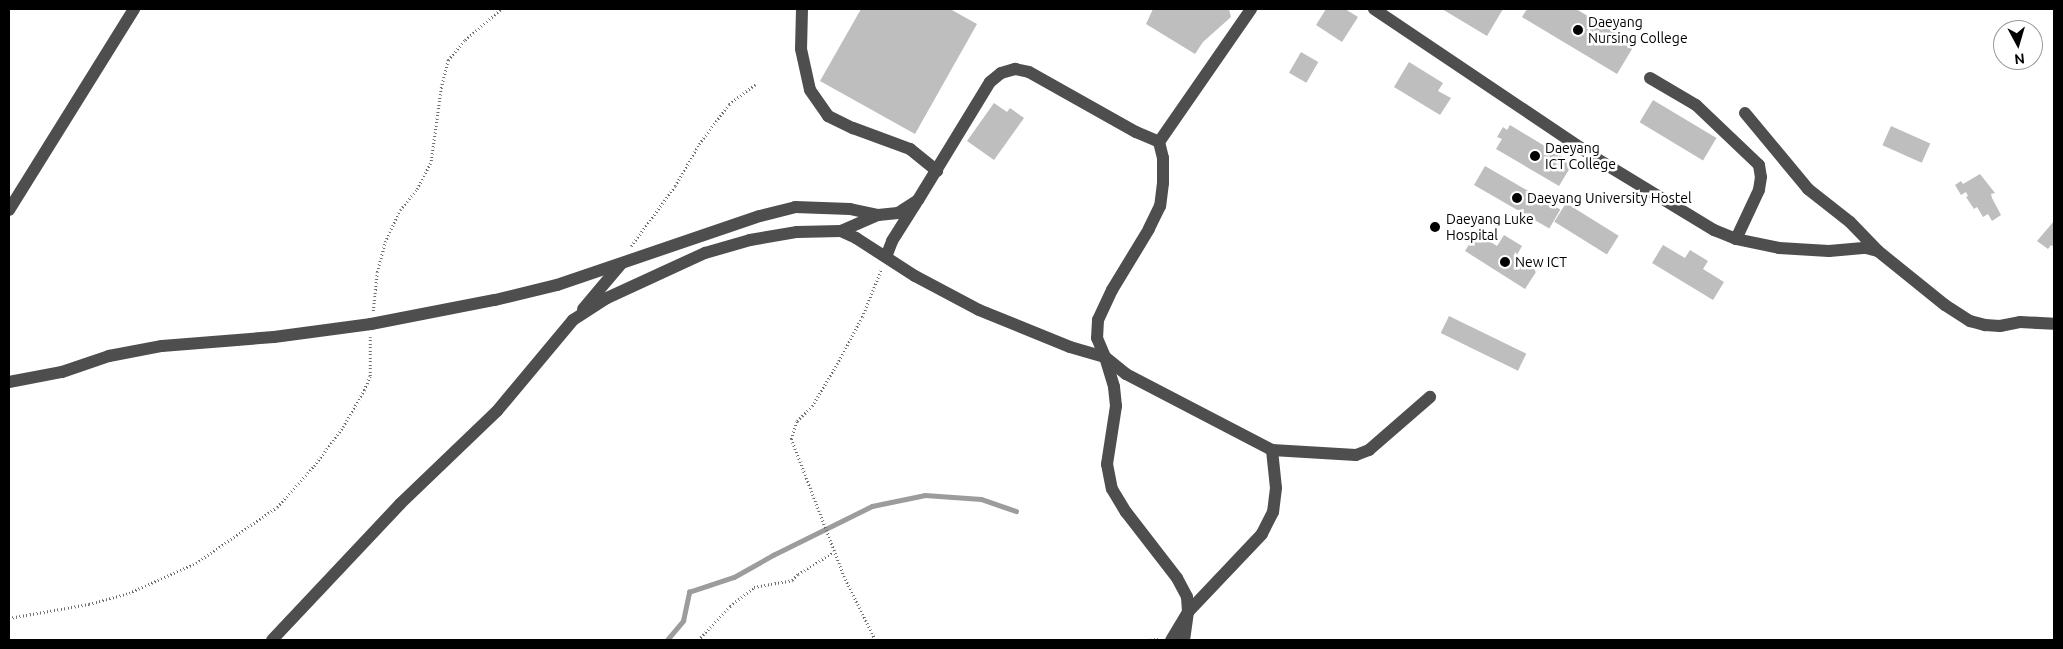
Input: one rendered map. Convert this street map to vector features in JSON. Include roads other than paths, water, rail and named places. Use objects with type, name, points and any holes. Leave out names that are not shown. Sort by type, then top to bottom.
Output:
[{"type":"street","points":[[9,210],[134,9]]},
{"type":"street","points":[[802,9],[801,49],[810,90],[828,116],[853,128],[910,149],[938,171]]},
{"type":"street","points":[[1184,640],[1188,612],[1187,597],[1178,578],[1126,512],[1112,489],[1107,464],[1116,406],[1114,387],[1098,338],[1098,320],[1112,290],[1149,229],[1160,206],[1163,183],[1163,158],[1159,142],[1251,9]]},
{"type":"street","points":[[1374,9],[1597,159],[1691,217],[1736,239],[1806,251],[1866,248],[1878,251]]},
{"type":"street","points":[[886,257],[892,241],[938,171],[990,82],[1001,73],[1016,69],[1029,72],[1136,132],[1159,142]]},
{"type":"street","points":[[1650,78],[1696,105],[1759,165],[1762,177],[1758,190],[1736,239]]},
{"type":"street","points":[[1745,113],[1808,189],[1850,222],[1878,251],[1945,305],[1970,321],[1984,325],[2000,326],[2020,322],[2054,324]]},
{"type":"street","points":[[573,320],[607,298],[705,253],[750,240],[797,232],[841,231],[878,215],[898,213],[918,200]]},
{"type":"street","points":[[9,382],[62,372],[109,356],[162,346],[274,337],[371,324],[495,300],[557,284],[760,216],[795,208],[850,209],[878,215]]},
{"type":"street","points":[[841,231],[856,238],[915,276],[979,310],[1070,348],[1105,357],[1126,374],[1272,450],[1356,455],[1369,450],[1430,397]]},
{"type":"street","points":[[272,640],[400,504],[497,411],[621,264]]},
{"type":"street","points":[[1171,640],[1188,612],[1262,534],[1270,520],[1276,488],[1272,450]]},
{"type":"waterway","points":[[667,640],[683,621],[689,592],[734,577],[773,555],[872,506],[925,495],[981,499],[1016,511]]},
{"type":"place","name":"Daeyang Nursing College","points":[[1578,30]]},
{"type":"place","name":"Daeyang ICT College","points":[[1535,156]]},
{"type":"place","name":"Daeyang University Hostel","points":[[1517,198]]},
{"type":"place","name":"Daeyang Luke Hospital","points":[[1435,227]]},
{"type":"place","name":"New ICT","points":[[1505,262]]}]
